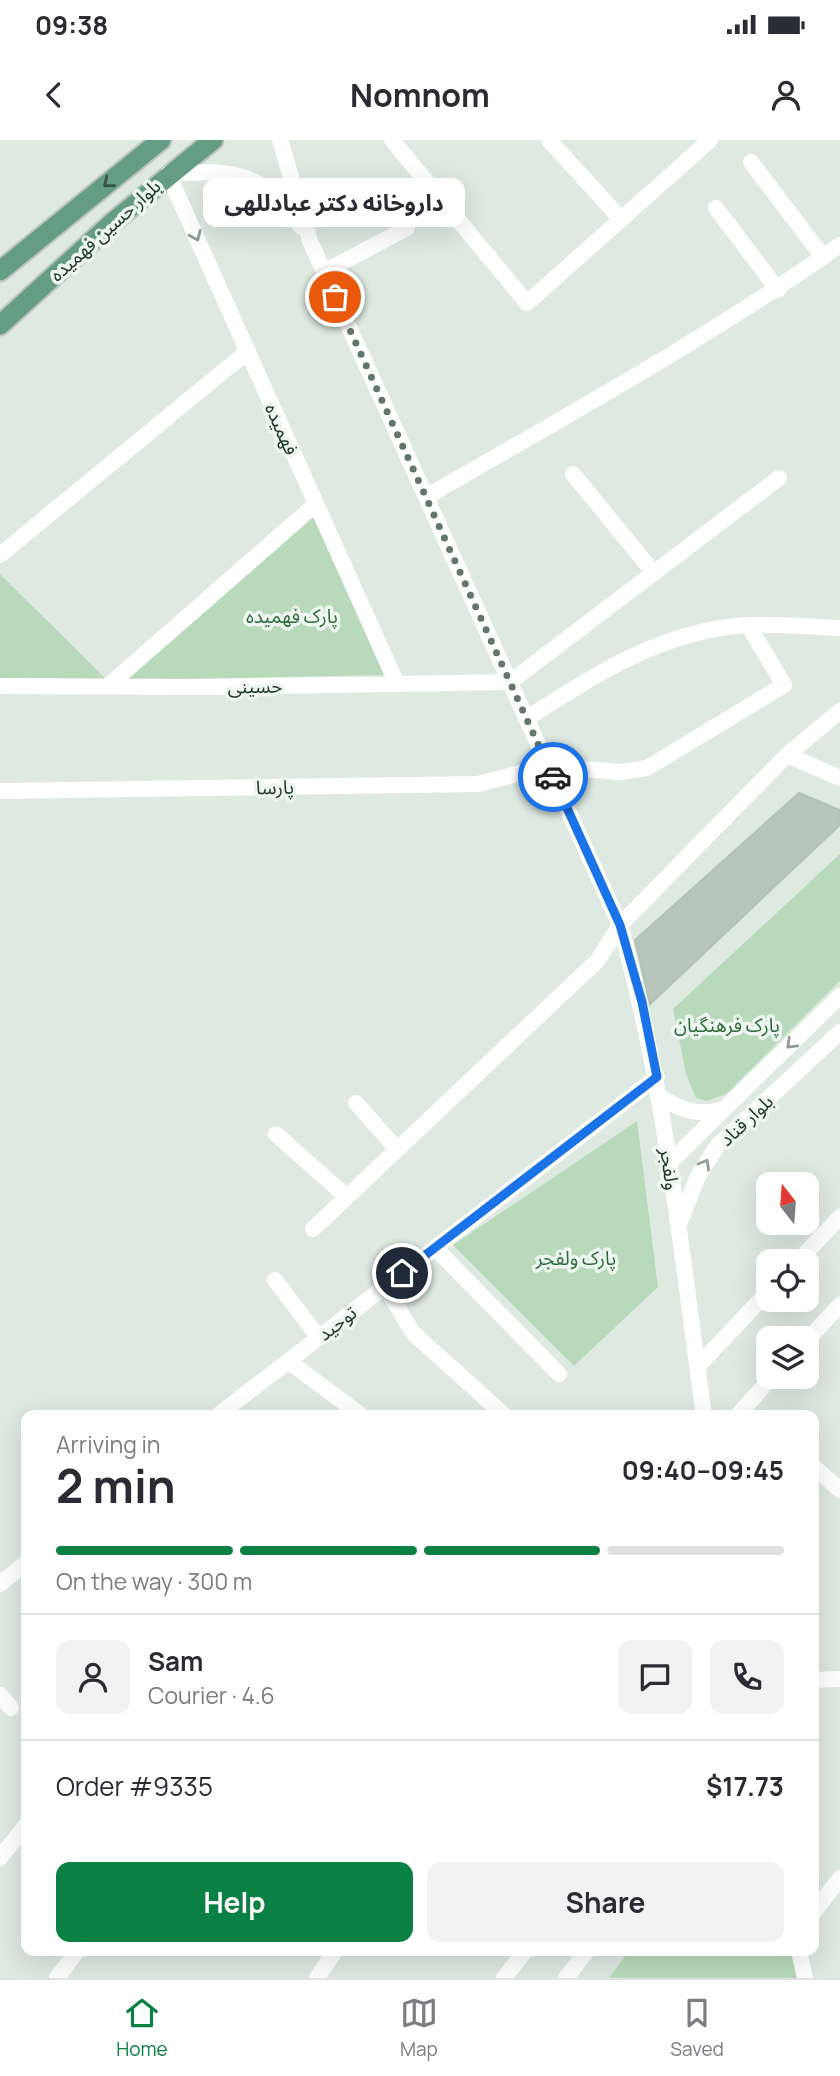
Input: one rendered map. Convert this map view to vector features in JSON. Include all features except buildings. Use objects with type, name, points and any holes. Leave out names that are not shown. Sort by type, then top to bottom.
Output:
[{"type":"main road","name":"بلوار حسین فهمیده","points":[[0,271],[161,140]]},
{"type":"main road","name":"بلوار حسین فهمیده","points":[[0,325],[168,174],[213,140]]},
{"type":"street","points":[[280,140],[310,241]]},
{"type":"street","points":[[393,140],[527,303],[621,219],[700,143]]},
{"type":"street","points":[[549,140],[621,219]]},
{"type":"street","points":[[751,162],[823,257]]},
{"type":"street","points":[[168,174],[220,172],[258,182],[280,199],[310,241]]},
{"type":"street","name":"فهمیده","points":[[168,174],[397,684]]},
{"type":"street","points":[[716,208],[778,290]]},
{"type":"street","points":[[324,272],[407,228]]},
{"type":"street","name":"ولفجر","points":[[310,241],[620,925],[642,1002],[657,1077],[703,1410]]},
{"type":"street","points":[[426,497],[778,290],[840,245]]},
{"type":"street","points":[[0,555],[248,351]]},
{"type":"street","points":[[573,474],[654,573]]},
{"type":"street","points":[[510,682],[779,478]]},
{"type":"street","points":[[108,687],[316,504]]},
{"type":"street","points":[[526,719],[611,664],[693,635],[748,625],[840,628]]},
{"type":"street","name":"پارسا","points":[[0,791],[478,784],[548,766],[620,772],[647,768],[784,685],[748,625]]},
{"type":"street","name":"حسینی","points":[[0,686],[510,682]]},
{"type":"street","points":[[313,1229],[598,960],[620,925],[787,755],[840,710]]},
{"type":"street","points":[[787,755],[840,778]]},
{"type":"street","name":"بلوار قناد","points":[[669,1163],[840,996]]},
{"type":"street","name":"بلوار قناد","points":[[678,1227],[698,1176],[718,1145],[840,1032]]},
{"type":"street","name":"توحید","points":[[225,1410],[657,1077]]},
{"type":"street","points":[[659,1096],[696,1113],[726,1108]]},
{"type":"street","points":[[356,1103],[397,1149]]},
{"type":"street","points":[[276,1135],[347,1197]]},
{"type":"street","points":[[809,1249],[840,1217]]},
{"type":"street","points":[[435,1248],[559,1374]]},
{"type":"street","points":[[275,1280],[318,1338]]},
{"type":"street","points":[[385,1286],[413,1333],[498,1410]]},
{"type":"street","points":[[697,1367],[756,1305]]},
{"type":"street","points":[[819,1327],[840,1305]]},
{"type":"street","points":[[288,1361],[354,1410]]},
{"type":"street","points":[[742,1410],[761,1389]]},
{"type":"street","points":[[819,1471],[840,1490]]},
{"type":"street","points":[[0,1584],[21,1572]]},
{"type":"street","points":[[819,1680],[840,1679]]},
{"type":"street","points":[[0,1695],[11,1708]]},
{"type":"street","points":[[0,1858],[21,1831]]},
{"type":"street","points":[[819,1905],[840,1878]]},
{"type":"street","points":[[57,1978],[74,1956]]},
{"type":"street","points":[[317,1978],[332,1956]]},
{"type":"street","points":[[504,1978],[521,1956]]},
{"type":"street","points":[[566,1978],[583,1956]]},
{"type":"street","points":[[800,1956],[805,1978]]},
{"type":"green space","name":"پارک فهمیده","points":[[316,513],[384,675],[125,680]]},
{"type":"green space","points":[[0,574],[107,680],[0,681]]},
{"type":"green space","name":"پارک فرهنگیان","points":[[840,854],[840,981],[726,1094],[706,1101],[696,1098],[686,1074],[673,1009]]},
{"type":"green space","name":"پارک ولفجر","points":[[637,1121],[658,1287],[574,1366],[453,1245]]},
{"type":"green space","points":[[625,1956],[794,1956],[800,1978],[609,1978]]},
{"type":"way so far","points":[[335,297],[553,777]]},
{"type":"place","name":"داروخانه دکتر عبادللهی","points":[[335,297]]},
{"type":"route","points":[[402,1273],[657,1077],[642,1002],[620,925],[553,777]]}]
